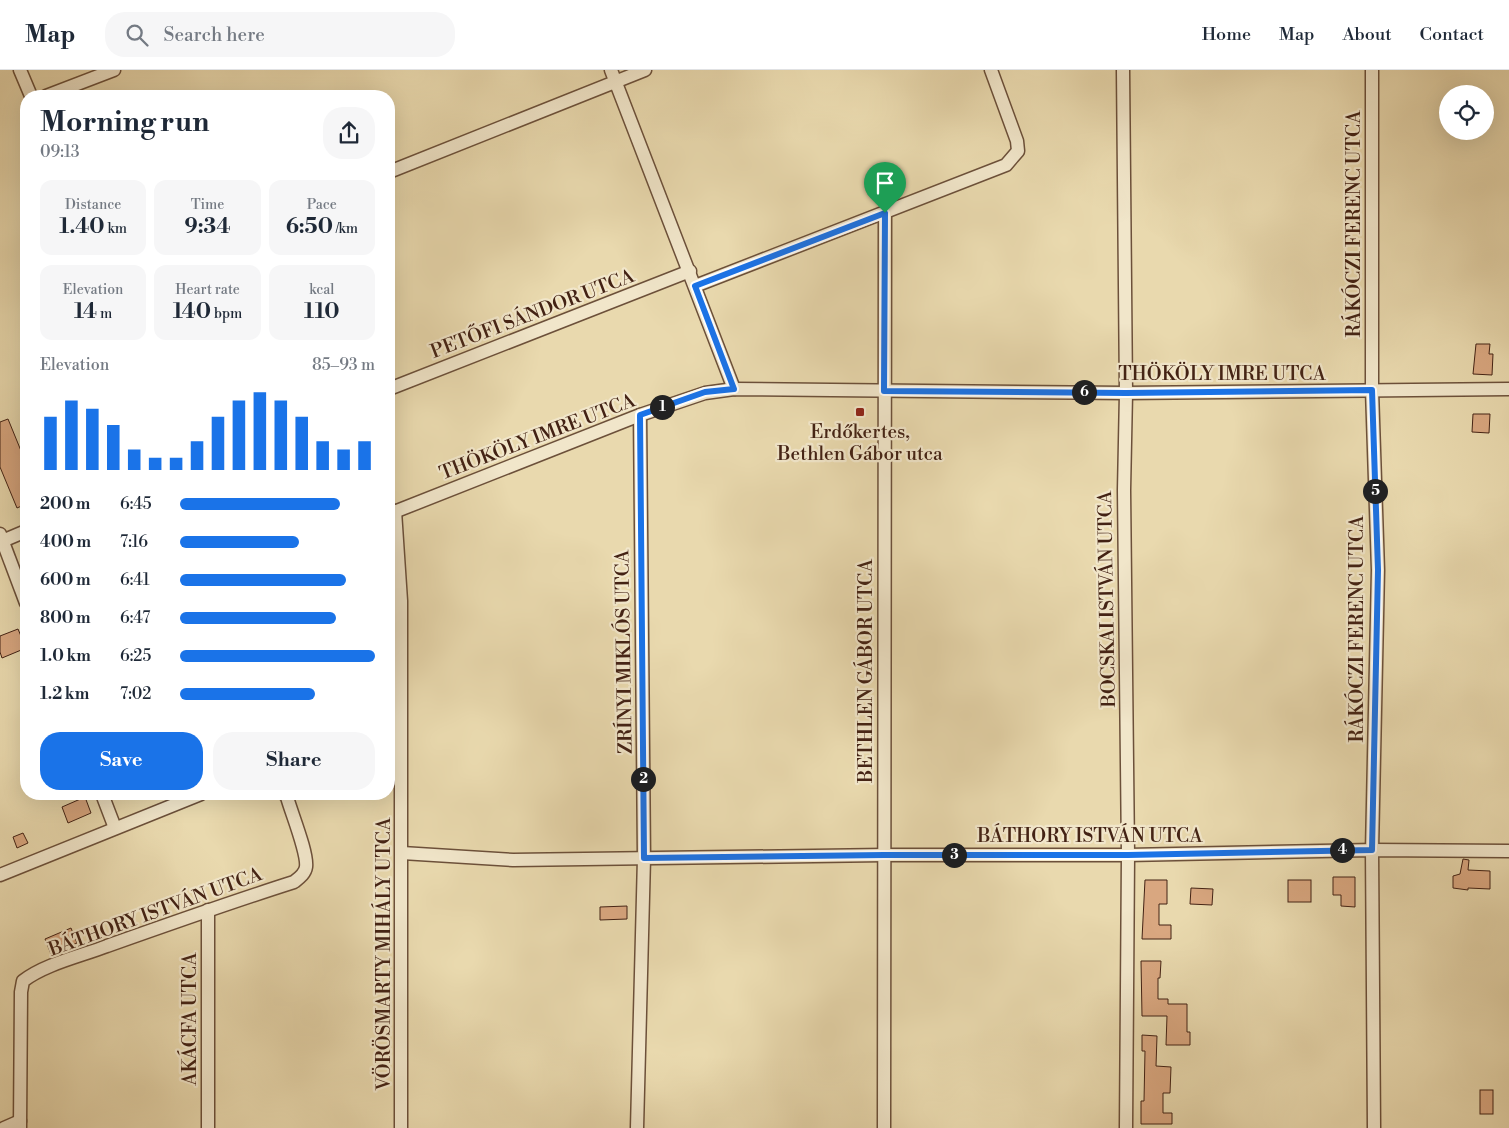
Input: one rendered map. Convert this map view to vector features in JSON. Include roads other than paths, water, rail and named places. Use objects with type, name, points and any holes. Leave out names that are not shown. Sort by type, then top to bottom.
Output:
[{"type":"street","points":[[20,70],[28,90]]},
{"type":"street","points":[[62,90],[114,70]]},
{"type":"street","points":[[395,169],[613,76],[645,70]]},
{"type":"street","points":[[695,286],[1006,165],[1018,151],[1017,141],[991,70]]},
{"type":"street","name":"BOCSKAI ISTVÁN UTCA","points":[[1123,70],[1126,393],[1124,490],[1128,855],[1126,1128]]},
{"type":"street","name":"RÁKÓCZI FERENC UTCA","points":[[1372,70],[1372,390],[1378,570],[1372,850],[1374,1128]]},
{"type":"street","points":[[613,76],[690,271],[734,389]]},
{"type":"street","name":"BETHLEN GÁBOR UTCA","points":[[884,1128],[885,213]]},
{"type":"street","name":"PETŐFI SÁNDOR UTCA","points":[[395,387],[690,271]]},
{"type":"street","name":"THÖKÖLY IMRE UTCA","points":[[395,511],[640,415],[705,392],[734,389],[1126,393],[1509,389]]},
{"type":"street","name":"ZRÍNYI MIKLÓS UTCA","points":[[637,1128],[644,858],[640,415]]},
{"type":"street","points":[[20,533],[1,539],[20,588]]},
{"type":"street","name":"VÖRÖSMARTY MIHÁLY UTCA","points":[[395,542],[401,601],[401,1128]]},
{"type":"street","points":[[104,800],[116,828]]},
{"type":"street","points":[[0,874],[186,800]]},
{"type":"street","name":"BÁTHORY ISTVÁN UTCA","points":[[20,1124],[21,986],[23,981],[29,976],[58,964],[208,910],[294,882],[302,876],[306,867],[305,856],[287,800]]},
{"type":"street","name":"BÁTHORY ISTVÁN UTCA","points":[[402,853],[513,860],[884,855],[1128,855],[1372,850],[1509,851]]},
{"type":"street","name":"AKÁCFA UTCA","points":[[208,910],[208,1128]]},
{"type":"street","points":[[4,1128],[20,1124]]},
{"type":"place","name":"Erdőkertes, Bethlen Gábor utca","points":[[860,412]]}]
